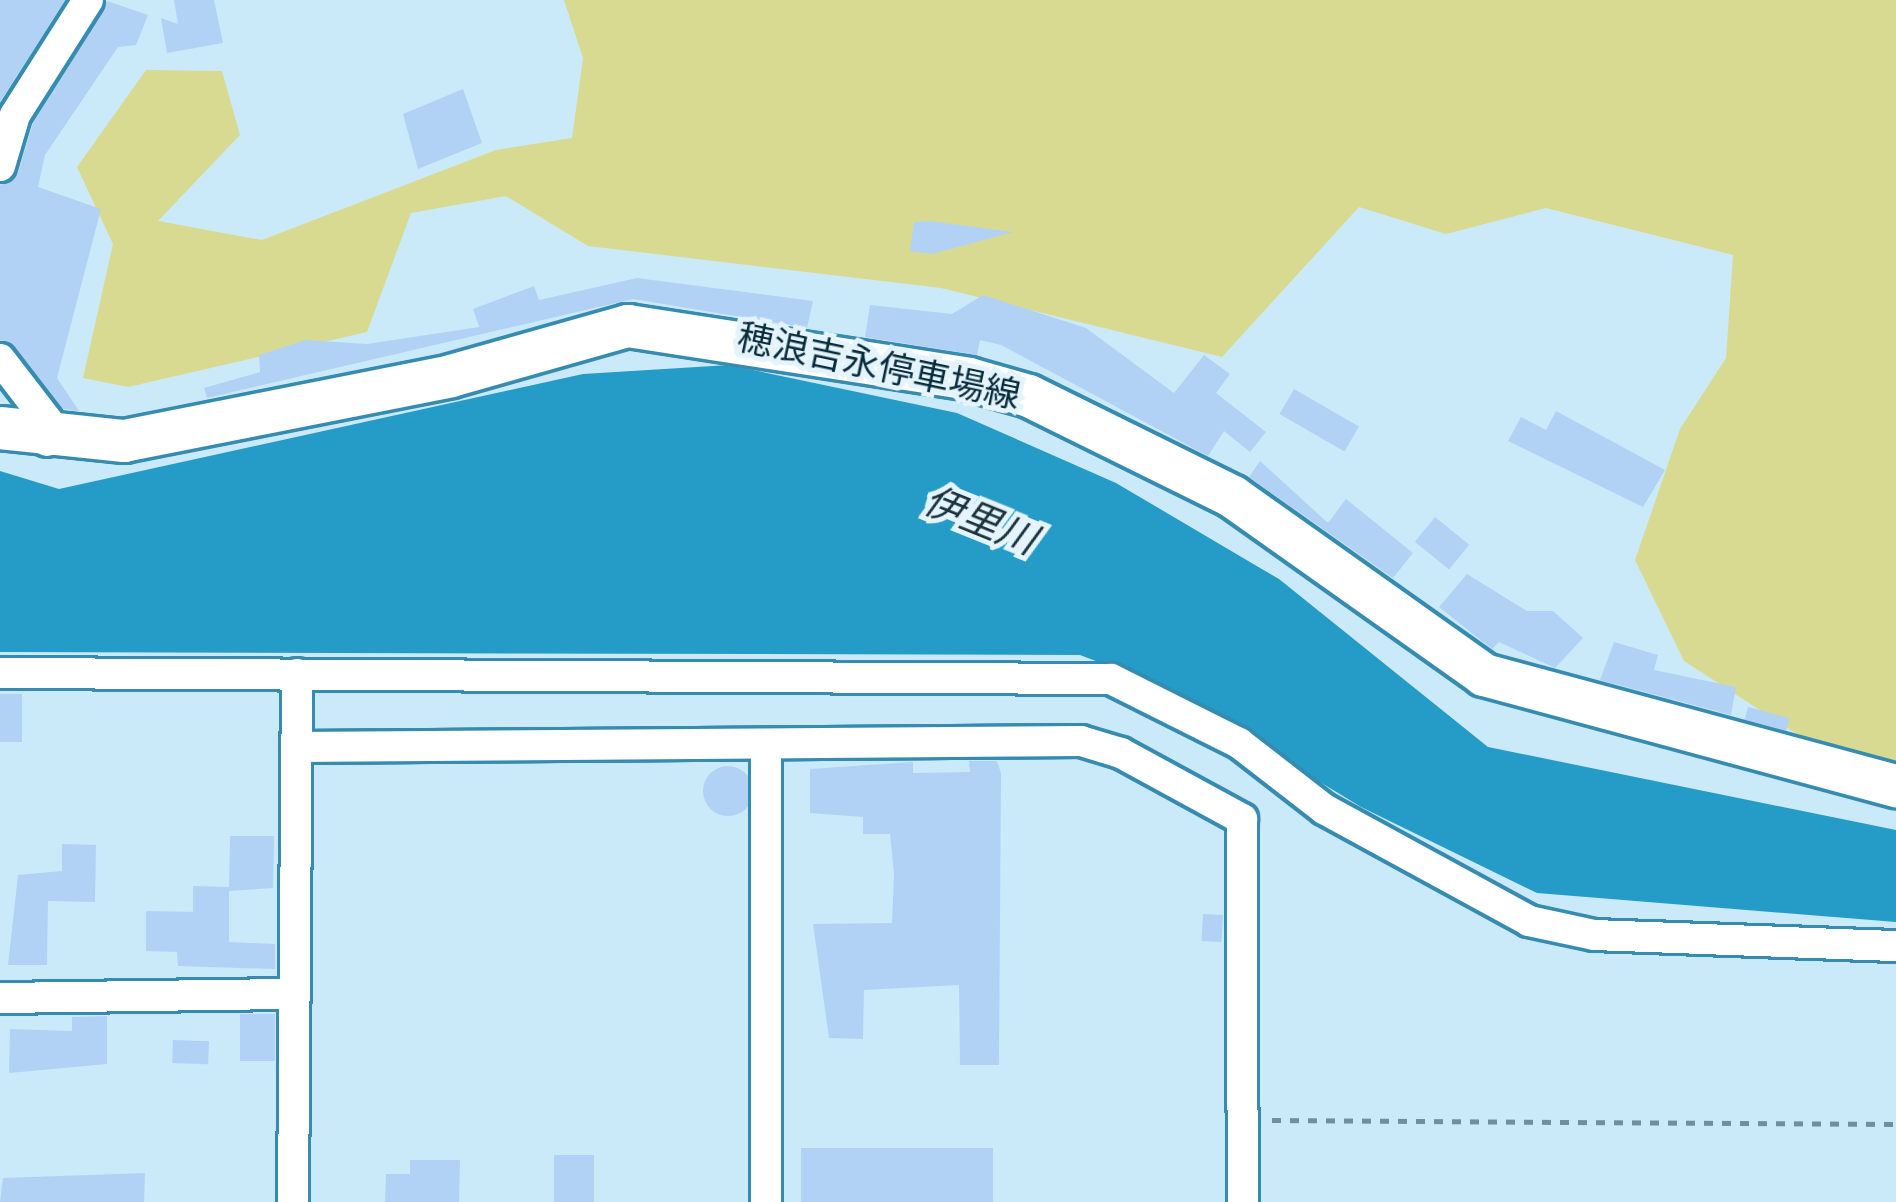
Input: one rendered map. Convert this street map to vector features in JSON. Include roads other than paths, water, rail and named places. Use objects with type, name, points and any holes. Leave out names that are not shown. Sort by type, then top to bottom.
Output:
[{"type":"main road","name":"穂浪吉永停車場線","points":[[0,428],[47,441],[221,424],[628,326],[947,374],[1029,396],[1233,497],[1484,675],[1896,786]]},
{"type":"street","points":[[0,166],[14,115],[88,0]]},
{"type":"street","points":[[0,359],[47,420],[47,441]]},
{"type":"street","points":[[0,673],[1111,679],[1239,743],[1324,809],[1528,921],[1594,935],[1896,946]]},
{"type":"street","points":[[293,1202],[297,674]]},
{"type":"street","points":[[297,747],[766,748],[1081,741],[1233,811],[1247,841],[1243,1202]]},
{"type":"street","points":[[766,748],[766,1202]]},
{"type":"street","points":[[0,998],[295,994]]},
{"type":"water","name":"伊里川","points":[[729,365],[957,413],[1116,483],[1279,579],[1488,747],[1896,830],[1896,922],[1537,893],[1361,807],[1164,687],[1080,655],[0,652],[0,471],[59,489],[583,374]]}]
